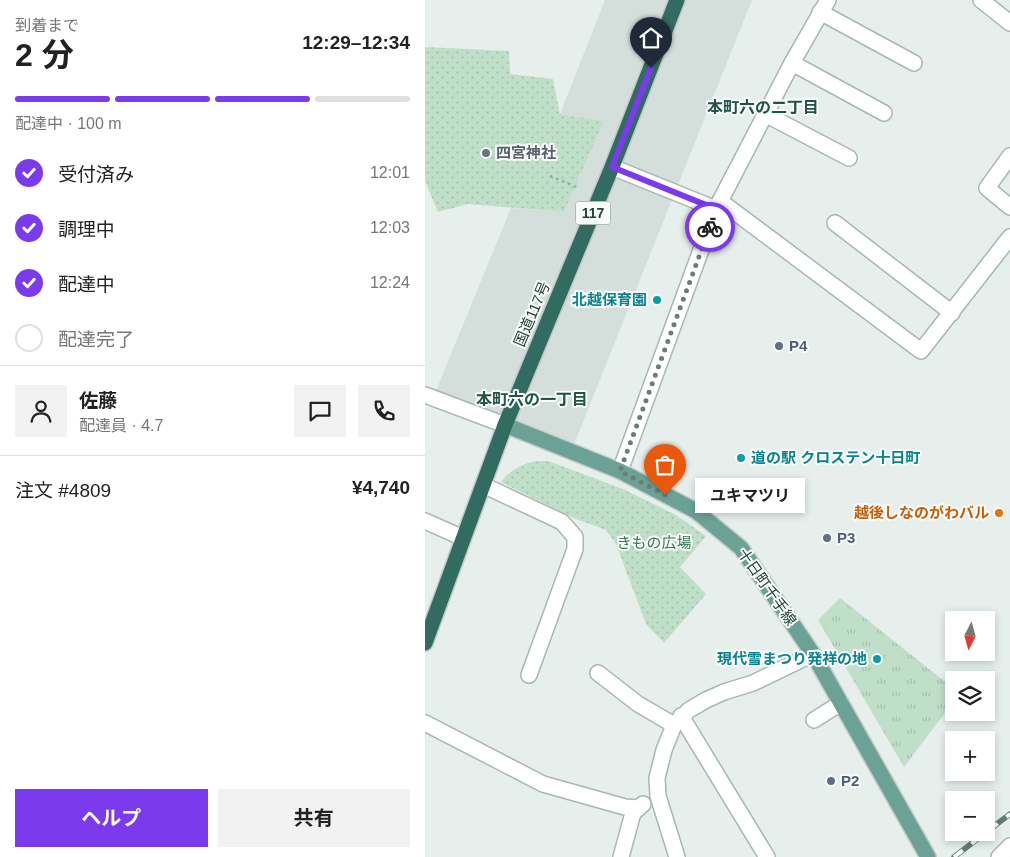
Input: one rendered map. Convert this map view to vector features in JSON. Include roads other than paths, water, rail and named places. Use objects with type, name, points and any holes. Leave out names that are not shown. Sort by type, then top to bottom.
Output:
[{"type":"highway","name":"国道117号","points":[[425,643],[505,425],[612,167],[677,0]]},
{"type":"main road","name":"十日町千手線","points":[[505,425],[620,471],[695,511],[741,548],[813,654],[928,857]]},
{"type":"street","points":[[981,0],[1010,23]]},
{"type":"street","points":[[620,471],[718,205],[824,6],[914,63]]},
{"type":"street","points":[[792,63],[884,113]]},
{"type":"street","points":[[765,114],[849,158]]},
{"type":"street","points":[[1010,156],[987,188],[1010,207]]},
{"type":"street","points":[[612,167],[718,205],[921,352],[1010,237]]},
{"type":"street","points":[[835,223],[952,312]]},
{"type":"street","points":[[425,395],[505,425]]},
{"type":"street","points":[[483,485],[561,522],[575,537],[575,549],[529,675]]},
{"type":"street","points":[[425,521],[463,538]]},
{"type":"street","points":[[677,857],[657,796],[657,778],[664,750],[678,720],[689,710],[715,696],[753,683],[813,654]]},
{"type":"street","points":[[598,673],[638,704],[678,720],[767,857]]},
{"type":"street","points":[[814,720],[841,703]]},
{"type":"street","points":[[425,723],[543,784],[625,807],[639,808]]},
{"type":"street","points":[[621,857],[633,813],[657,796]]},
{"type":"street","points":[[999,857],[1010,846]]},
{"type":"railway","points":[[954,857],[1010,814]]},
{"type":"place","name":"四宮神社","points":[[486,153]]},
{"type":"place","name":"北越保育園","points":[[657,300]]},
{"type":"place","name":"P4","points":[[779,346]]},
{"type":"place","name":"道の駅 クロステン十日町","points":[[741,458]]},
{"type":"place","name":"ユキマツリ","points":[[665,495]]},
{"type":"place","name":"越後しなのがわバル","points":[[999,513]]},
{"type":"place","name":"P3","points":[[827,538]]},
{"type":"place","name":"現代雪まつり発祥の地","points":[[877,659]]},
{"type":"place","name":"P2","points":[[831,781]]},
{"type":"district","name":"本町六の二丁目","points":[[763,107]]},
{"type":"district","name":"本町六の一丁目","points":[[532,399]]},
{"type":"park label","name":"きもの広場","points":[[654,543]]}]
